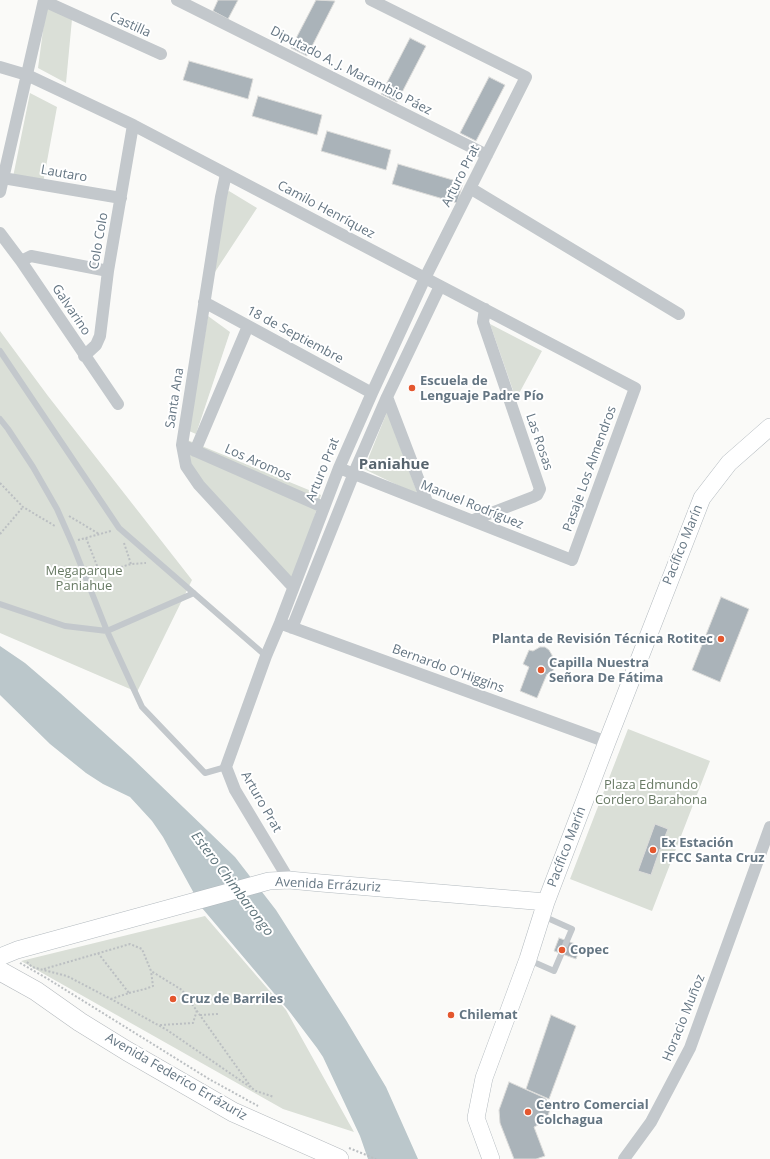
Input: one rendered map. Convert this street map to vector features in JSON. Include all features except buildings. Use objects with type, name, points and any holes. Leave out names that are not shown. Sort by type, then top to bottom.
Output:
[{"type":"main road","name":"Avenida Federico Errázuriz","points":[[6,958],[36,991],[80,1022],[127,1051],[233,1112],[344,1153]]},
{"type":"main road","name":"Avenida Federico Errázuriz","points":[[0,986],[80,1022]]},
{"type":"street","name":"Castilla","points":[[44,0],[161,54]]},
{"type":"street","points":[[0,192],[44,0]]},
{"type":"street","name":"Diputado A. J. Marambio Páez","points":[[177,0],[487,155]]},
{"type":"street","name":"Arturo Prat","points":[[289,880],[235,790],[226,767],[266,656],[280,623],[338,468],[425,278],[526,77],[371,0]]},
{"type":"street","name":"Camilo Henríquez","points":[[0,67],[27,75],[133,125],[635,388]]},
{"type":"street","name":"Colo Colo","points":[[84,356],[96,345],[100,336],[108,271],[133,125]]},
{"type":"street","name":"Santa Ana","points":[[226,174],[221,197],[182,445],[186,466],[199,485],[293,588]]},
{"type":"street","name":"Lautaro","points":[[3,178],[121,198]]},
{"type":"street","points":[[470,188],[679,314]]},
{"type":"street","name":"Galvarino","points":[[0,233],[21,261],[118,404]]},
{"type":"street","points":[[21,261],[31,256],[108,271]]},
{"type":"street","points":[[292,628],[354,473],[387,397],[440,286]]},
{"type":"street","name":"18 de Septiembre","points":[[204,302],[372,393]]},
{"type":"street","name":"Las Rosas","points":[[473,520],[533,497],[539,493],[539,486],[483,322],[485,309]]},
{"type":"street","points":[[195,451],[248,326]]},
{"type":"street","name":"Pasaje Los Almendros","points":[[572,560],[635,388]]},
{"type":"street","points":[[387,397],[427,502]]},
{"type":"street","name":"Pacífico Marín","points":[[490,1159],[476,1118],[484,1078],[528,959],[544,909],[607,742],[702,498],[729,463],[770,427]]},
{"type":"street","name":"Los Aromos","points":[[182,445],[323,507]]},
{"type":"street","name":"Manuel Rodríguez","points":[[338,468],[354,473],[572,560]]},
{"type":"street","name":"Bernardo O'Higgins","points":[[280,623],[607,742]]},
{"type":"street","name":"Horacio Muñoz","points":[[624,1159],[651,1122],[690,1048],[770,827]]},
{"type":"street","name":"Avenida Errázuriz","points":[[6,958],[153,914],[269,882],[289,880],[544,909]]},
{"type":"lane","points":[[0,351],[119,528],[266,656]]},
{"type":"lane","points":[[0,419],[33,467],[57,509],[72,542],[107,631],[142,707],[205,773],[226,767]]},
{"type":"lane","points":[[0,604],[65,626],[107,631],[194,593]]},
{"type":"lane","points":[[528,959],[554,971],[572,929],[544,909]]},
{"type":"path","points":[[0,483],[23,508],[67,532]]},
{"type":"path","points":[[0,534],[23,508]]},
{"type":"path","points":[[57,509],[99,534]]},
{"type":"path","points":[[72,542],[119,528],[131,564]]},
{"type":"path","points":[[86,538],[100,573]]},
{"type":"path","points":[[85,578],[131,564],[159,562]]},
{"type":"path","points":[[43,969],[130,944],[142,949],[151,971],[153,986],[111,999]]},
{"type":"path","points":[[98,953],[129,993]]},
{"type":"path","points":[[6,958],[32,967],[67,976],[158,1025],[252,1088],[274,1097]]},
{"type":"path","points":[[6,958],[48,979],[209,1079],[260,1107]]},
{"type":"path","points":[[151,971],[182,990],[252,1088]]},
{"type":"path","points":[[158,1025],[193,1023],[196,1010]]},
{"type":"path","points":[[200,1015],[218,1014]]},
{"type":"path","points":[[344,1153],[376,1159]]},
{"type":"green space","points":[[46,8],[72,19],[66,83],[38,68]]},
{"type":"green space","points":[[30,93],[57,107],[43,183],[13,177]]},
{"type":"green space","points":[[229,191],[257,208],[213,275],[221,197]]},
{"type":"green space","points":[[208,316],[230,332],[196,434],[189,431]]},
{"type":"green space","points":[[490,324],[542,351],[516,399]]},
{"type":"green space","name":"Megaparque Paniahue","points":[[0,331],[48,396],[192,580],[137,692],[0,633]]},
{"type":"green space","points":[[387,412],[418,495],[364,469]]},
{"type":"green space","points":[[180,437],[321,495],[293,587],[199,485]]},
{"type":"green space","name":"Plaza Edmundo Cordero Barahona","points":[[628,729],[710,761],[652,911],[570,879]]},
{"type":"green space","points":[[205,916],[286,1010],[354,1132],[283,1109],[21,961]]},
{"type":"water","name":"Estero Chimbarongo","points":[[0,646],[25,663],[60,693],[131,757],[235,857],[276,910],[346,1020],[386,1087],[418,1159],[368,1159],[360,1136],[323,1057],[289,1011],[202,908],[163,837],[152,821],[130,797],[103,784],[86,773],[50,744],[0,695]]},
{"type":"place","name":"Escuela de Lenguaje Padre Pío","points":[[412,388]]},
{"type":"place","name":"Planta de Revisión Técnica Rotitec","points":[[721,639]]},
{"type":"place","name":"Capilla Nuestra Señora De Fátima","points":[[541,670]]},
{"type":"place","name":"Ex Estación FFCC Santa Cruz","points":[[653,850]]},
{"type":"place","name":"Copec","points":[[562,950]]},
{"type":"place","name":"Cruz de Barriles","points":[[173,999]]},
{"type":"place","name":"Chilemat","points":[[451,1015]]},
{"type":"place","name":"Centro Comercial Colchagua","points":[[528,1112]]},
{"type":"district","name":"Paniahue","points":[[394,465]]}]
